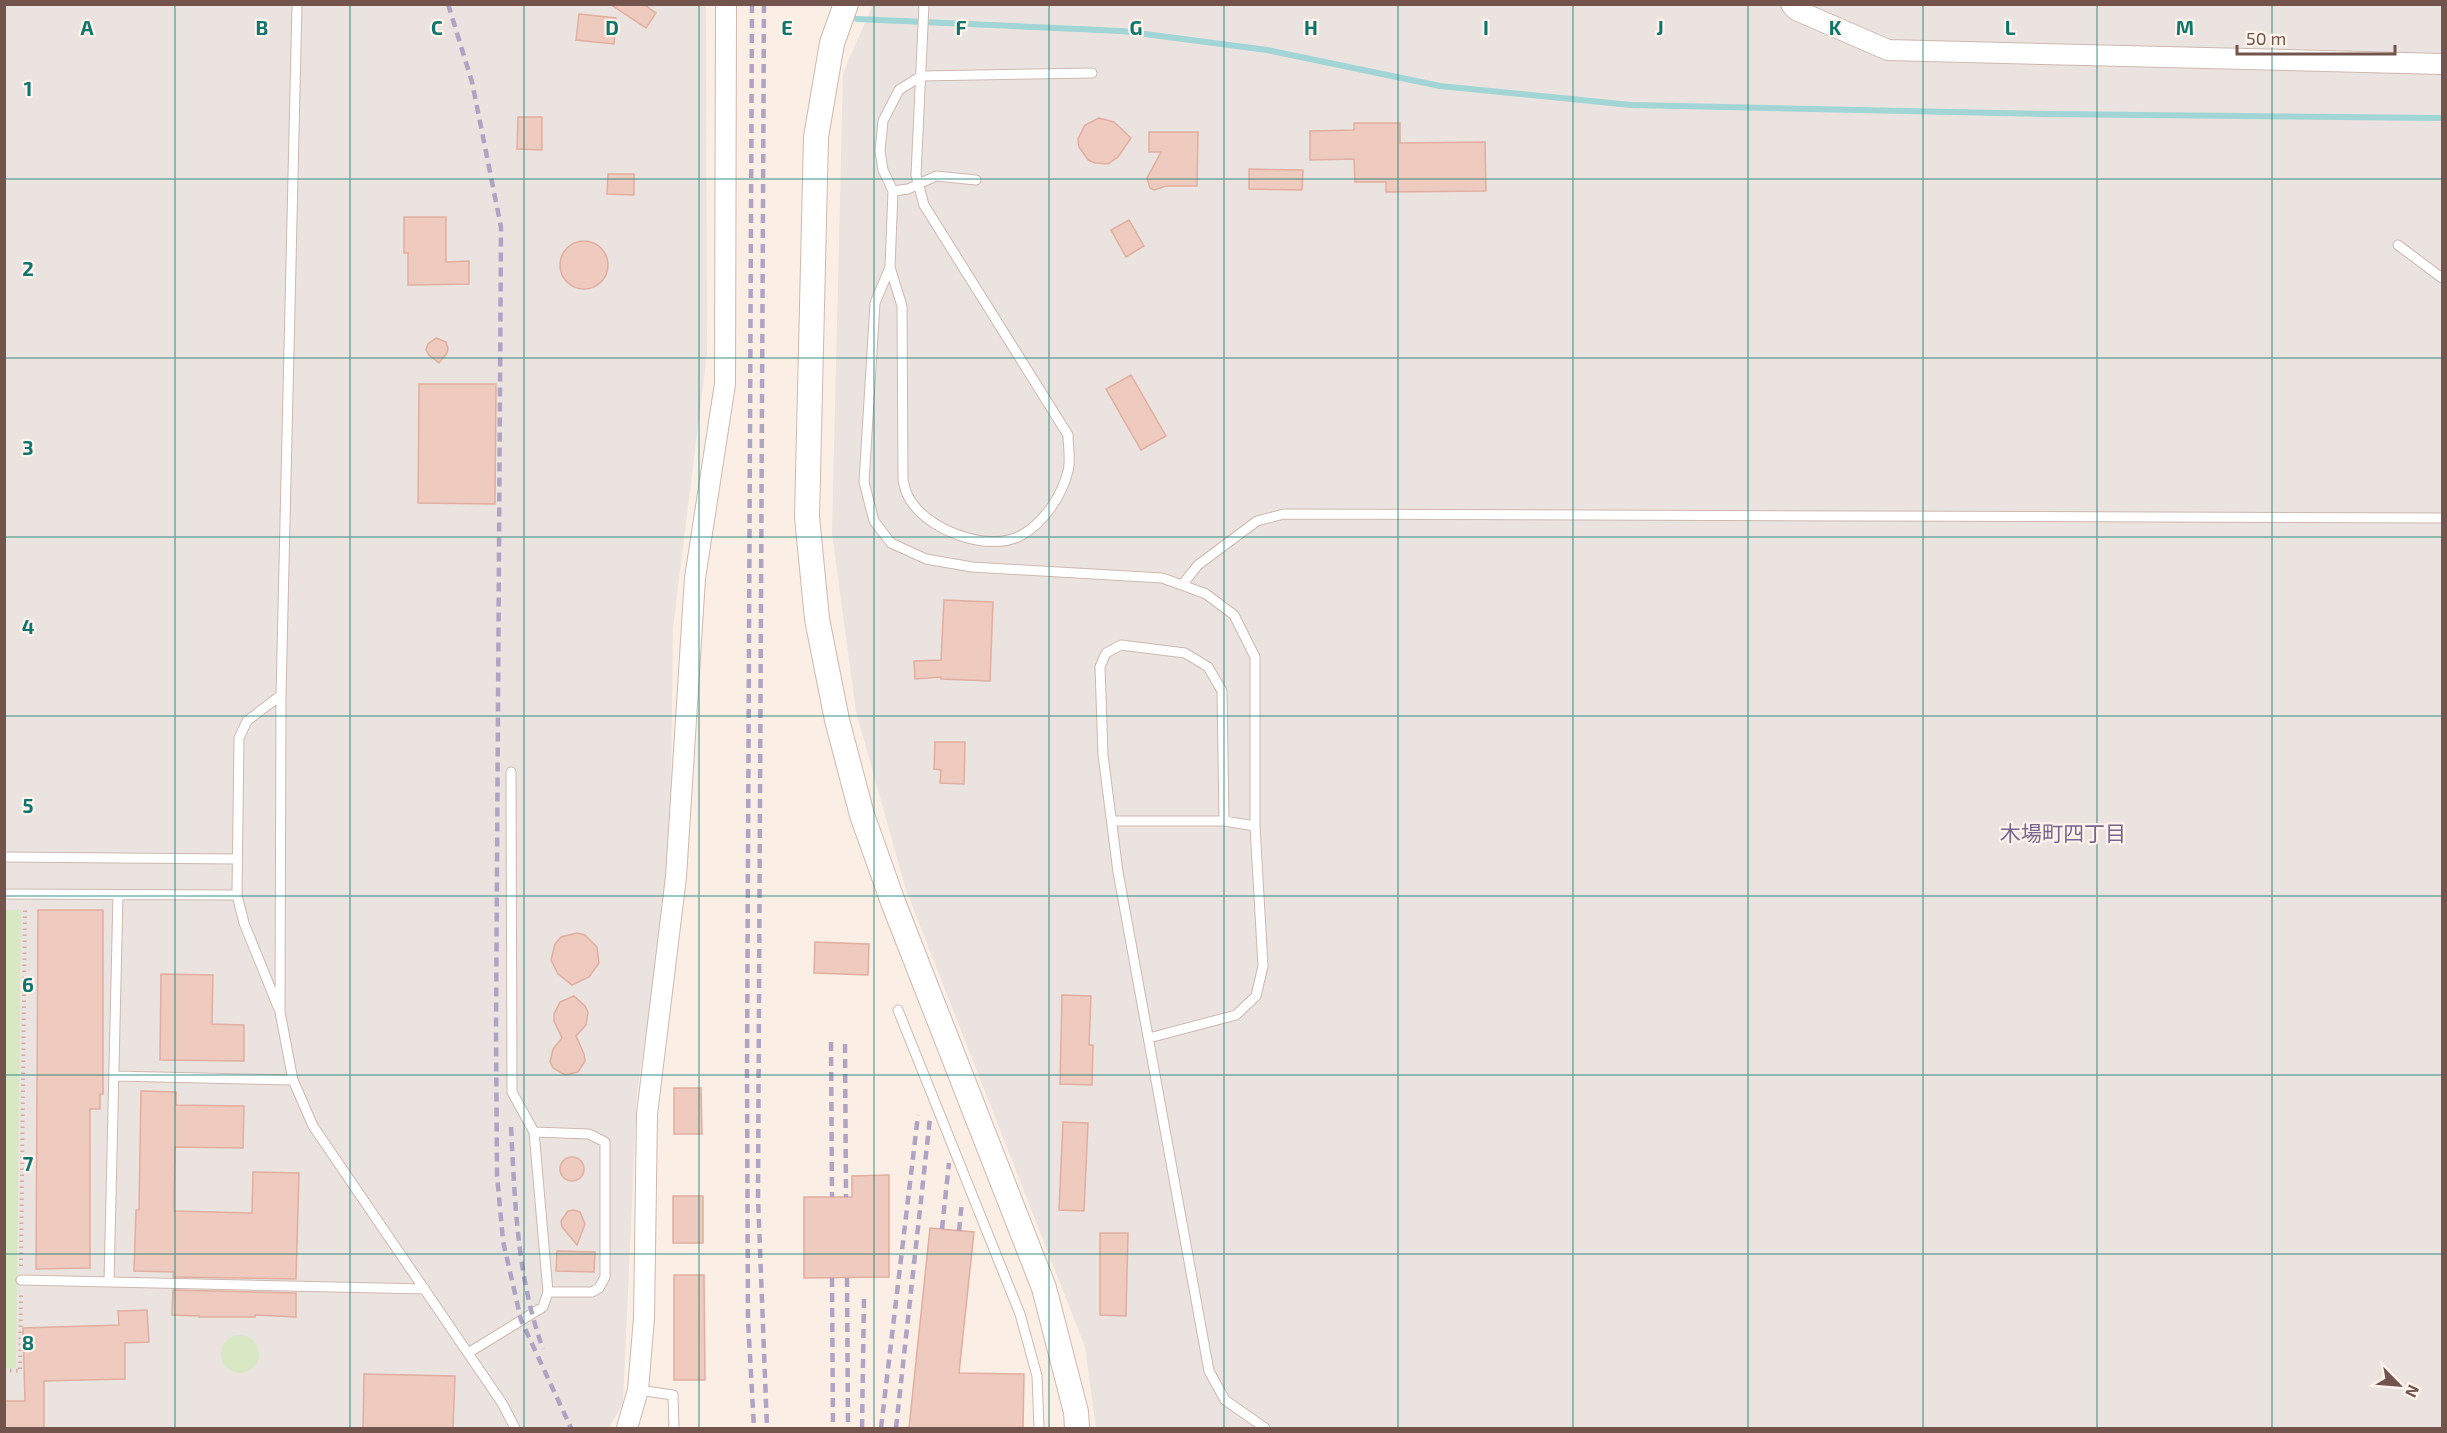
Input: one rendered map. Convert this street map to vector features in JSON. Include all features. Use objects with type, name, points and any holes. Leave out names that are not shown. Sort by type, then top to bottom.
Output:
[{"type":"street","points":[[627,1428],[638,1390],[644,1318],[647,1114],[676,877],[695,578],[725,384],[726,4]]},
{"type":"street","points":[[846,4],[832,43],[816,137],[807,517],[817,619],[837,720],[862,815],[893,902],[1044,1288],[1076,1412],[1077,1428]]},
{"type":"street","points":[[1791,4],[1796,10],[1888,50],[2442,64]]},
{"type":"lane","points":[[297,4],[281,695],[280,1012],[293,1080],[313,1126],[502,1403],[514,1428]]},
{"type":"lane","points":[[924,4],[921,76],[916,175],[917,185],[924,205],[1068,435],[1068,470],[1056,500],[1038,523],[1019,536],[994,543],[973,539],[935,524],[920,512],[908,497],[903,479],[902,306],[890,267],[893,191],[883,170],[880,151],[883,120],[899,90],[921,76],[1092,73]]},
{"type":"lane","points":[[893,191],[908,189],[936,176],[976,180]]},
{"type":"lane","points":[[2398,245],[2442,278]]},
{"type":"lane","points":[[890,267],[875,303],[864,483],[874,521],[891,543],[926,559],[972,567],[1162,578],[1206,594],[1234,615],[1255,657],[1256,826],[1263,966],[1256,996],[1236,1016],[1149,1038]]},
{"type":"lane","points":[[1182,585],[1198,565],[1257,521],[1284,514],[2442,518]]},
{"type":"lane","points":[[1224,821],[1222,692],[1208,667],[1185,653],[1121,645],[1106,653],[1101,667],[1103,755],[1118,872],[1209,1371],[1225,1400],[1265,1428]]},
{"type":"lane","points":[[280,1012],[244,923],[237,895],[237,859],[239,738],[247,721],[281,695]]},
{"type":"lane","points":[[468,1353],[543,1306],[548,1292],[534,1132],[512,1092],[511,772]]},
{"type":"lane","points":[[1112,821],[1224,821],[1256,826]]},
{"type":"lane","points":[[4,856],[237,859]]},
{"type":"lane","points":[[4,894],[237,895]]},
{"type":"lane","points":[[109,1282],[118,895]]},
{"type":"lane","points":[[897,1010],[1020,1314],[1037,1376],[1039,1428]]},
{"type":"lane","points":[[114,1076],[293,1080]]},
{"type":"lane","points":[[534,1132],[590,1134],[605,1142],[605,1277],[599,1288],[592,1292],[548,1292]]},
{"type":"lane","points":[[21,1280],[425,1289]]},
{"type":"lane","points":[[638,1390],[673,1395],[674,1428]]},
{"type":"path","points":[[4,1370],[20,1371],[25,894]]},
{"type":"shaded area","points":[[873,4],[2442,5],[2442,1428],[1096,1428],[1085,1347],[906,890],[856,712],[832,533],[843,73]]},
{"type":"shaded area","points":[[5,5],[706,5],[707,354],[673,628],[670,878],[637,1092],[623,1403],[609,1428],[5,1428]]},
{"type":"green space","points":[[4,910],[21,910],[16,1368],[5,1368]]},
{"type":"green space","points":[[240,1335],[254,1340],[259,1354],[254,1368],[240,1373],[226,1368],[221,1354],[226,1340]]},
{"type":"building","points":[[610,4],[643,4],[656,13],[646,28]]},
{"type":"building","points":[[579,14],[616,18],[614,44],[576,40]]},
{"type":"building","points":[[518,117],[542,117],[542,150],[517,149]]},
{"type":"building","points":[[1099,118],[1114,122],[1131,138],[1118,157],[1108,164],[1088,160],[1079,147],[1078,139],[1085,125]]},
{"type":"building","points":[[1354,123],[1400,123],[1400,143],[1485,142],[1486,191],[1386,192],[1386,182],[1355,182],[1354,159],[1310,160],[1310,131],[1354,130]]},
{"type":"building","points":[[1149,132],[1198,132],[1197,186],[1166,186],[1154,190],[1150,188],[1147,178],[1161,152],[1149,152]]},
{"type":"building","points":[[1249,169],[1303,170],[1302,190],[1249,189]]},
{"type":"building","points":[[608,174],[634,174],[634,195],[607,194]]},
{"type":"building","points":[[404,217],[446,217],[446,262],[469,261],[469,284],[408,285],[408,253],[404,253]]},
{"type":"building","points":[[1129,220],[1144,246],[1126,257],[1111,230]]},
{"type":"building","points":[[584,241],[601,248],[608,265],[601,282],[584,289],[567,282],[560,265],[567,248]]},
{"type":"building","points":[[436,338],[446,342],[448,348],[439,363],[426,350],[428,344]]},
{"type":"building","points":[[1131,375],[1166,436],[1141,450],[1106,389]]},
{"type":"building","points":[[419,384],[496,384],[495,504],[418,503]]},
{"type":"building","points":[[944,600],[993,602],[990,681],[941,679],[941,677],[915,679],[914,661],[941,660]]},
{"type":"building","points":[[935,742],[965,742],[964,784],[940,783],[941,770],[934,769]]},
{"type":"building","points":[[38,910],[103,910],[103,1094],[100,1094],[100,1109],[90,1109],[90,1268],[36,1269]]},
{"type":"building","points":[[577,933],[585,935],[597,947],[599,963],[589,977],[572,985],[558,974],[551,960],[555,944],[561,937]]},
{"type":"building","points":[[815,942],[869,944],[868,975],[814,973]]},
{"type":"building","points":[[161,974],[213,975],[212,1024],[244,1025],[244,1061],[160,1060]]},
{"type":"building","points":[[1062,995],[1091,996],[1089,1045],[1093,1045],[1092,1085],[1060,1084]]},
{"type":"building","points":[[574,996],[588,1012],[586,1025],[576,1036],[585,1061],[578,1072],[565,1075],[553,1068],[550,1062],[553,1049],[562,1038],[554,1021],[554,1014],[560,1002]]},
{"type":"building","points":[[674,1088],[701,1088],[702,1134],[674,1134]]},
{"type":"building","points":[[141,1091],[176,1092],[176,1105],[244,1106],[243,1148],[175,1147],[174,1211],[252,1213],[253,1172],[299,1173],[296,1279],[173,1277],[174,1272],[134,1271],[136,1210],[139,1210]]},
{"type":"building","points":[[1063,1122],[1088,1123],[1084,1211],[1059,1210]]},
{"type":"building","points":[[572,1157],[577,1158],[583,1164],[583,1174],[577,1180],[572,1181],[567,1180],[561,1174],[560,1169],[561,1164],[567,1158]]},
{"type":"building","points":[[889,1175],[889,1277],[804,1278],[804,1197],[852,1197],[852,1176]]},
{"type":"building","points":[[673,1196],[703,1196],[703,1243],[673,1243]]},
{"type":"building","points":[[568,1211],[580,1212],[585,1224],[577,1245],[562,1227],[561,1221]]},
{"type":"building","points":[[930,1228],[974,1232],[959,1373],[1024,1374],[1023,1428],[909,1428]]},
{"type":"building","points":[[1100,1233],[1128,1233],[1126,1316],[1100,1315]]},
{"type":"building","points":[[557,1251],[595,1252],[594,1272],[556,1271]]},
{"type":"building","points":[[674,1275],[704,1275],[705,1380],[674,1380]]},
{"type":"building","points":[[173,1290],[296,1293],[296,1317],[172,1315]]},
{"type":"building","points":[[147,1310],[149,1342],[125,1343],[125,1379],[44,1381],[44,1428],[4,1428],[4,1401],[25,1401],[23,1328],[119,1325],[118,1311]]},
{"type":"building","points":[[364,1374],[455,1376],[453,1428],[363,1428]]},
{"type":"waterway","points":[[857,19],[1122,31],[1267,50],[1440,86],[1631,105],[2047,114],[2442,118]]},
{"type":"railway","points":[[448,4],[472,82],[501,227],[497,1175],[503,1241],[521,1320],[571,1428]]},
{"type":"railway","points":[[752,4],[747,1071],[748,1320],[754,1428]]},
{"type":"railway","points":[[764,4],[758,1198],[767,1428]]},
{"type":"railway","points":[[831,1042],[832,1197]]},
{"type":"railway","points":[[845,1044],[846,1197]]},
{"type":"railway","points":[[881,1428],[918,1115]]},
{"type":"railway","points":[[896,1428],[930,1118]]},
{"type":"railway","points":[[511,1127],[519,1240],[528,1295],[543,1349]]},
{"type":"railway","points":[[942,1229],[949,1163]]},
{"type":"railway","points":[[959,1231],[962,1201]]},
{"type":"railway","points":[[832,1278],[833,1428]]},
{"type":"railway","points":[[847,1278],[848,1428]]},
{"type":"railway","points":[[862,1428],[864,1298]]},
{"type":"district","name":"木場町四丁目","points":[[2063,832]]}]
